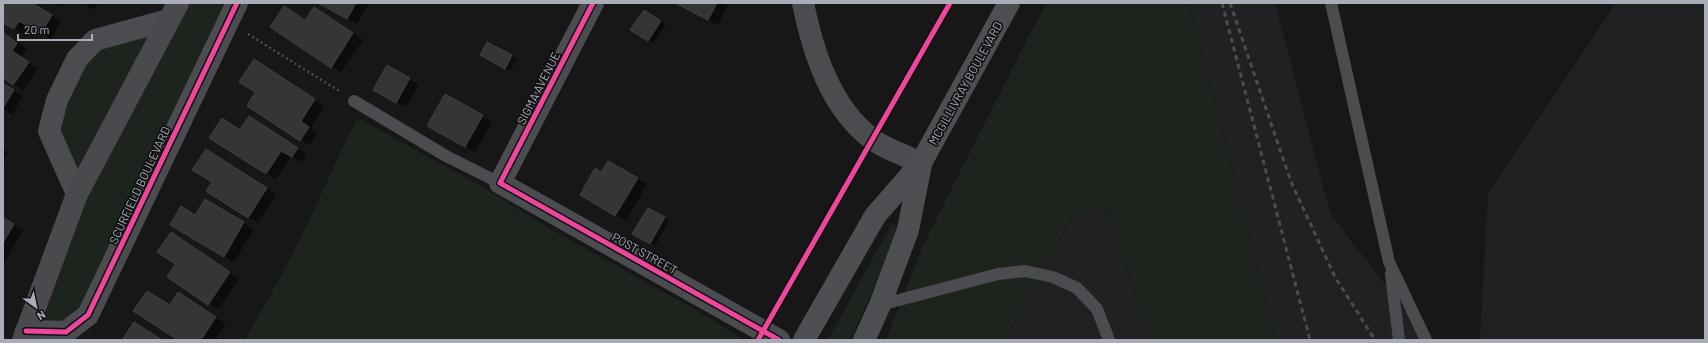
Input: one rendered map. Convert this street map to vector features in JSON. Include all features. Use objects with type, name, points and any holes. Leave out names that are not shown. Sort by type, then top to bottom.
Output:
[{"type":"main road","name":"MCGILLIVRAY BOULEVARD","points":[[804,340],[875,216],[921,163],[1009,3]]},
{"type":"main road","name":"MCGILLIVRAY BOULEVARD","points":[[864,340],[880,305],[908,230],[921,163]]},
{"type":"street","name":"SIGMA AVENUE","points":[[500,183],[593,3]]},
{"type":"street","points":[[803,3],[810,40],[830,87],[848,116],[872,139],[921,163]]},
{"type":"street","name":"SCURFIELD BOULEVARD","points":[[77,194],[49,131],[57,100],[77,59],[95,40],[173,12]]},
{"type":"street","name":"SCURFIELD BOULEVARD","points":[[173,12],[77,194],[25,336],[66,332],[88,314],[232,12]]},
{"type":"street","name":"POST STREET","points":[[500,183],[779,340]]},
{"type":"lane","points":[[1331,3],[1389,262],[1399,340]]},
{"type":"lane","points":[[354,101],[446,156],[500,183]]},
{"type":"lane","points":[[1389,262],[1426,340]]},
{"type":"lane","points":[[880,305],[998,274],[1025,271],[1053,277],[1077,288],[1097,309],[1108,340]]},
{"type":"path","points":[[232,12],[354,101]]},
{"type":"shaded area","points":[[178,3],[237,3],[88,315],[26,331],[77,194],[54,145],[77,59]]},
{"type":"shaded area","points":[[1048,3],[1189,3],[1276,340],[1149,340],[1109,209],[1074,213],[1005,340],[886,340],[922,248],[1033,27]]},
{"type":"shaded area","points":[[1189,3],[1275,3],[1330,213],[1428,340],[1276,340]]},
{"type":"shaded area","points":[[1616,3],[1705,3],[1705,340],[1480,340],[1488,194]]},
{"type":"shaded area","points":[[358,118],[474,182],[554,231],[696,310],[744,340],[245,340],[295,249]]},
{"type":"shaded area","points":[[1109,209],[1149,340],[1005,340],[1074,213]]},
{"type":"shaded area","points":[[892,223],[902,228],[850,340],[828,340]]},
{"type":"building","points":[[3,3],[32,3],[52,15],[41,34],[19,21],[14,29],[3,23]]},
{"type":"building","points":[[318,3],[356,3],[347,19]]},
{"type":"building","points":[[675,3],[717,3],[708,20]]},
{"type":"building","points":[[284,6],[305,20],[314,7],[353,33],[331,68],[270,27]]},
{"type":"building","points":[[644,10],[661,21],[648,41],[630,30]]},
{"type":"building","points":[[3,32],[17,43],[12,51],[29,62],[13,85],[3,78]]},
{"type":"building","points":[[487,42],[512,55],[505,69],[480,55]]},
{"type":"building","points":[[254,59],[315,99],[301,121],[309,127],[300,141],[247,106],[255,92],[239,82]]},
{"type":"building","points":[[387,65],[410,78],[396,103],[373,90]]},
{"type":"building","points":[[3,83],[14,90],[3,108]]},
{"type":"building","points":[[445,94],[483,115],[465,147],[427,126]]},
{"type":"building","points":[[249,116],[298,148],[292,157],[281,151],[266,174],[209,138],[222,118],[240,130]]},
{"type":"building","points":[[206,149],[267,188],[248,218],[206,191],[212,182],[192,170]]},
{"type":"building","points":[[608,161],[638,178],[615,216],[580,195],[595,168],[601,172]]},
{"type":"building","points":[[205,199],[244,222],[224,257],[170,225],[181,206],[195,215]]},
{"type":"building","points":[[648,208],[665,217],[650,244],[632,234]]},
{"type":"building","points":[[3,218],[14,224],[3,243]]},
{"type":"building","points":[[171,232],[230,272],[208,305],[167,277],[175,264],[157,252]]},
{"type":"building","points":[[147,291],[170,305],[178,292],[216,317],[201,340],[178,340],[133,311]]},
{"type":"building","points":[[134,322],[162,340],[122,340]]},
{"type":"railway","points":[[1222,3],[1310,340]]},
{"type":"railway","points":[[1230,3],[1291,182],[1335,277],[1375,340]]},
{"type":"cycle path","points":[[26,331],[66,332],[88,315],[237,3]]},
{"type":"cycle path","points":[[593,3],[500,183],[779,340]]},
{"type":"cycle path","points":[[758,340],[950,3]]}]
